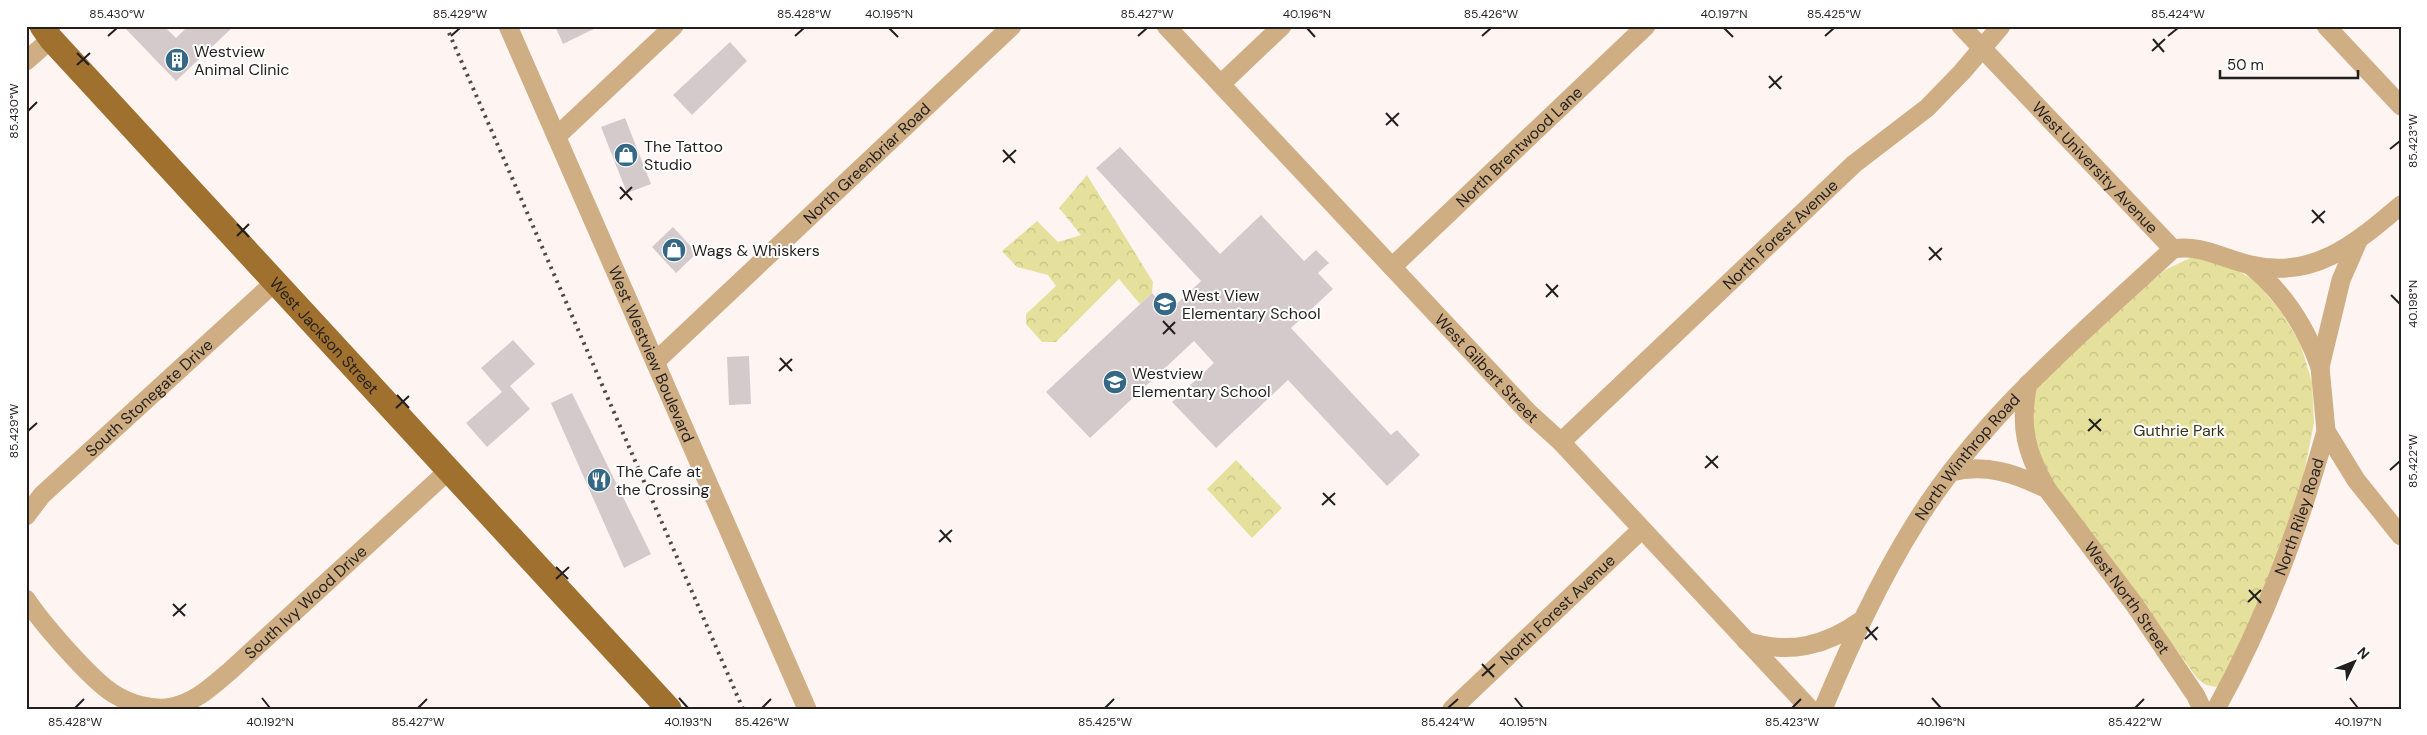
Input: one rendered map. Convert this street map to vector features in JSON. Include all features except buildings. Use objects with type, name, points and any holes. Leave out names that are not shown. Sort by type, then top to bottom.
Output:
[{"type":"main road","name":"West Jackson Street","points":[[46,33],[669,709]]},
{"type":"street","name":"West Westview Boulevard","points":[[508,26],[807,709]]},
{"type":"street","points":[[557,136],[674,26]]},
{"type":"street","name":"North Greenbriar Road","points":[[656,361],[1012,26]]},
{"type":"street","name":"West Gilbert Street","points":[[1166,26],[1528,412],[1561,442],[1641,530],[1810,709]]},
{"type":"street","points":[[1221,84],[1282,26]]},
{"type":"street","name":"North Brentwood Lane","points":[[1392,267],[1646,26]]},
{"type":"street","name":"West University Avenue","points":[[1961,26],[2172,249]]},
{"type":"street","name":"North Forest Avenue","points":[[1561,442],[1854,164],[1927,108],[1962,72],[2001,26]]},
{"type":"street","points":[[2326,26],[2401,106]]},
{"type":"street","points":[[26,61],[46,33]]},
{"type":"street","points":[[2172,249],[2200,249],[2251,266],[2274,268],[2307,265],[2333,256],[2358,241],[2401,204]]},
{"type":"street","points":[[2320,367],[2341,280],[2358,241]]},
{"type":"street","name":"North Winthrop Road","points":[[1823,709],[1863,620],[1916,522],[1951,472],[2028,383],[2172,249]]},
{"type":"street","points":[[2251,266],[2269,281],[2292,310],[2312,345],[2320,367],[2326,431],[2356,480],[2401,536]]},
{"type":"street","name":"South Stonegate Drive","points":[[26,516],[42,495],[275,282]]},
{"type":"street","name":"West North Street","points":[[2028,383],[2023,406],[2023,424],[2033,465],[2047,490],[2134,604],[2196,696],[2202,709]]},
{"type":"street","name":"North Riley Road","points":[[2216,709],[2266,610],[2289,551],[2326,431]]},
{"type":"street","name":"West North Street","points":[[1951,472],[1978,467],[1993,469],[2028,480],[2047,490]]},
{"type":"street","name":"South Ivy Wood Drive","points":[[26,599],[67,649],[96,680],[118,696],[149,706],[172,707],[200,696],[230,671],[449,470]]},
{"type":"street","name":"North Forest Avenue","points":[[1452,709],[1641,530]]},
{"type":"street","points":[[1746,641],[1786,648],[1806,647],[1844,633],[1863,620]]},
{"type":"green space","points":[[1087,175],[1153,282],[1152,293],[1140,304],[1119,279],[1056,342],[1042,342],[1026,324],[1026,314],[1056,286],[1048,275],[1017,267],[1002,251],[1037,221],[1058,242],[1081,235],[1059,208]]},
{"type":"green space","name":"Guthrie Park","points":[[2194,256],[2234,268],[2255,281],[2280,310],[2300,343],[2312,382],[2314,423],[2301,488],[2281,556],[2221,684],[2216,687],[2206,685],[2197,678],[2056,486],[2041,462],[2033,432],[2032,409],[2037,389],[2053,369],[2108,318],[2165,270]]},
{"type":"green space","points":[[1236,460],[1282,508],[1252,538],[1207,489]]},
{"type":"railway","points":[[446,26],[743,709]]},
{"type":"place","name":"Westview Animal Clinic","points":[[177,60]]},
{"type":"place","name":"The Tattoo Studio","points":[[626,155]]},
{"type":"place","name":"Wags & Whiskers","points":[[674,250]]},
{"type":"place","name":"West View Elementary School","points":[[1165,304]]},
{"type":"place","name":"Westview Elementary School","points":[[1115,382]]},
{"type":"place","name":"The Cafe at the Crossing","points":[[599,480]]}]
